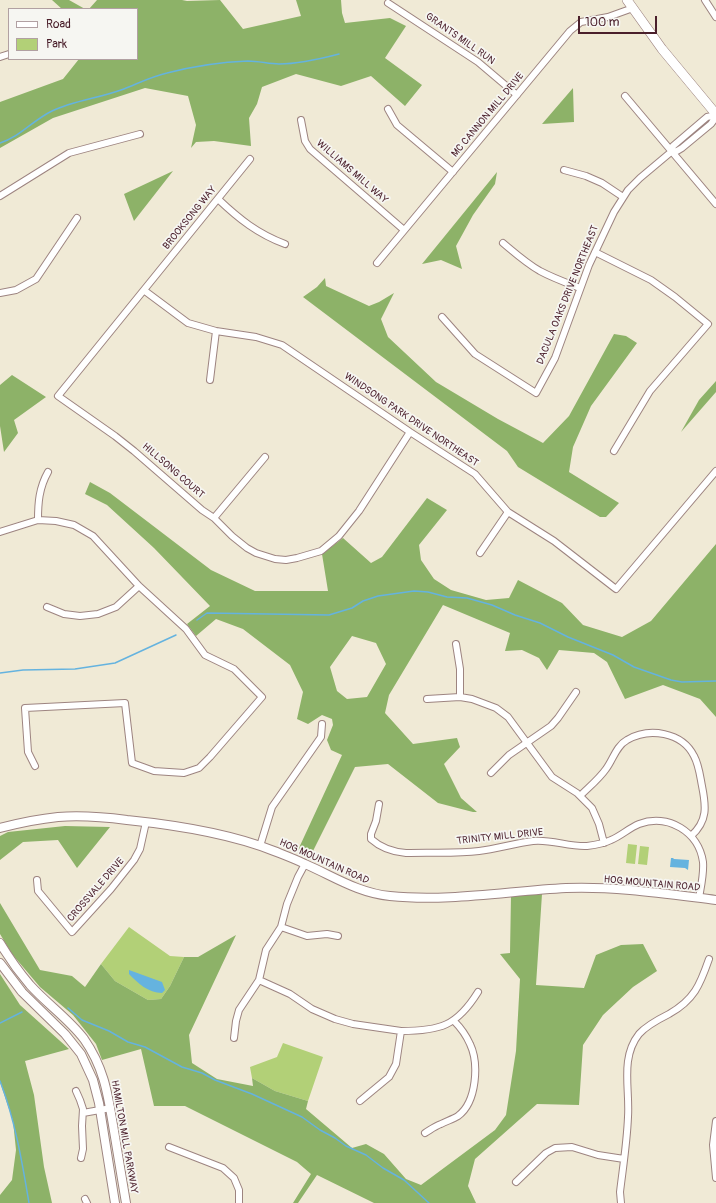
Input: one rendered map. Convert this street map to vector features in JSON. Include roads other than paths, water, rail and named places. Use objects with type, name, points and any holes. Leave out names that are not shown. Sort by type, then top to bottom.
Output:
[{"type":"main road","points":[[626,0],[662,49],[716,115]]},
{"type":"street","points":[[705,0],[716,17]]},
{"type":"street","name":"GRANTS MILL RUN","points":[[388,3],[478,62],[517,95]]},
{"type":"street","name":"MC CANNON MILL DRIVE","points":[[377,263],[570,31],[581,22],[608,17],[633,8]]},
{"type":"street","points":[[625,96],[716,204]]},
{"type":"street","points":[[388,109],[397,125],[453,172]]},
{"type":"street","name":"DACULA OAKS DRIVE NORTHEAST","points":[[442,317],[475,354],[536,393],[555,358],[580,288],[595,252],[622,197],[640,178],[671,152],[682,148],[711,124],[716,115]]},
{"type":"street","name":"WILLIAMS MILL WAY","points":[[301,120],[304,141],[310,149],[404,230]]},
{"type":"street","points":[[0,196],[69,153],[140,134]]},
{"type":"street","name":"BROOKSONG WAY","points":[[58,396],[145,291],[250,158]]},
{"type":"street","points":[[564,170],[586,176],[602,183],[622,197]]},
{"type":"street","points":[[218,199],[263,235],[285,244]]},
{"type":"street","points":[[0,293],[16,290],[36,279],[77,218]]},
{"type":"street","points":[[503,243],[540,271],[580,288]]},
{"type":"street","points":[[595,252],[651,280],[675,296],[708,324],[650,391],[614,451]]},
{"type":"street","name":"WINDSONG PARK DRIVE NORTHEAST","points":[[145,291],[188,323],[216,331],[256,337],[282,345],[410,432],[475,474],[508,512],[554,540],[616,589],[716,471]]},
{"type":"street","points":[[210,380],[216,331]]},
{"type":"street","name":"HILLSONG COURT","points":[[58,396],[115,436],[214,518],[247,548],[256,553],[275,559],[286,560],[321,551],[340,536],[359,512],[410,432]]},
{"type":"street","points":[[214,518],[265,457]]},
{"type":"street","points":[[38,520],[38,502],[42,483],[48,472]]},
{"type":"street","points":[[480,552],[508,512]]},
{"type":"street","points":[[0,532],[38,520],[56,521],[74,525],[92,536],[139,586],[186,629],[205,655],[234,669],[262,696],[210,757],[199,768],[184,774],[154,771],[132,763],[125,703],[25,708],[28,752],[35,766]]},
{"type":"street","points":[[47,607],[64,614],[75,616],[98,614],[116,607],[139,586]]},
{"type":"street","points":[[456,644],[460,669],[460,697]]},
{"type":"street","points":[[491,773],[509,755],[551,726],[576,692]]},
{"type":"street","points":[[427,699],[460,697],[472,699],[496,708],[508,717],[552,777],[580,796],[592,808],[604,842]]},
{"type":"street","points":[[260,846],[272,807],[321,737],[322,724]]},
{"type":"street","points":[[580,796],[606,769],[613,756],[626,741],[636,735],[646,732],[656,732],[675,738],[684,744],[694,755],[697,762],[705,800],[705,816],[699,829],[691,836],[698,848],[703,863],[699,898]]},
{"type":"street","name":"TRINITY MILL DRIVE","points":[[379,804],[371,839],[387,849],[396,852],[477,851],[533,841],[546,841],[585,846],[597,845],[611,840],[629,828],[649,821],[668,822],[686,831],[691,836]]},
{"type":"street","name":"HOG MOUNTAIN ROAD","points":[[0,828],[33,820],[60,817],[99,817],[176,826],[260,846],[306,864],[348,885],[369,893],[389,896],[416,898],[467,896],[569,888],[618,890],[716,900]]},
{"type":"street","name":"CROSSVALE DRIVE","points":[[37,880],[38,891],[72,932],[111,889],[134,860],[140,848],[146,822]]},
{"type":"street","points":[[234,1038],[239,1010],[259,980],[266,950],[281,927],[287,904],[298,876],[306,864]]},
{"type":"street","points":[[281,927],[307,936],[328,934],[338,936]]},
{"type":"street","name":"HAMILTON MILL PARKWAY","points":[[0,943],[8,957],[30,985],[70,1023],[84,1039],[95,1058],[103,1076],[111,1108],[126,1203]]},
{"type":"street","points":[[621,1203],[620,1192],[628,1115],[627,1063],[632,1045],[639,1033],[652,1022],[681,1007],[689,999],[701,982],[710,960]]},
{"type":"street","name":"HAMILTON MILL PARKWAY","points":[[0,963],[22,992],[65,1034],[80,1054],[93,1080],[100,1110],[114,1203]]},
{"type":"street","points":[[259,980],[284,991],[312,1009],[335,1019],[353,1024],[401,1031],[421,1031],[439,1028],[454,1021],[471,1003],[478,992]]},
{"type":"street","points":[[425,1133],[458,1116],[465,1108],[471,1097],[474,1080],[474,1063],[470,1045],[463,1030],[454,1021]]},
{"type":"street","points":[[360,1101],[389,1077],[396,1064],[401,1031]]},
{"type":"street","points":[[76,1091],[83,1113],[82,1126],[84,1149],[81,1158]]},
{"type":"street","points":[[83,1113],[111,1108]]},
{"type":"street","points":[[716,1121],[713,1145],[716,1178]]},
{"type":"street","points":[[169,1147],[223,1168],[234,1178],[240,1190],[239,1203]]},
{"type":"street","points":[[516,1182],[546,1153],[555,1148],[572,1147],[598,1155],[624,1160]]},
{"type":"water","points":[[671,858],[689,860],[688,870],[685,868],[670,867]]},
{"type":"water","points":[[129,970],[162,982],[165,990],[162,993],[157,993],[148,989],[129,974]]},
{"type":"waterway","points":[[0,143],[14,137],[52,111],[77,102],[113,93],[167,73],[218,63],[252,61],[271,64],[294,63],[339,54]]},
{"type":"waterway","points":[[197,620],[207,613],[329,615],[352,608],[363,601],[378,596],[414,591],[428,592],[447,597],[467,598],[492,605],[515,615],[540,623],[568,637],[613,655],[634,667],[671,680],[682,682],[716,681]]},
{"type":"waterway","points":[[0,673],[23,670],[75,669],[115,663],[176,635]]},
{"type":"waterway","points":[[68,1008],[82,1020],[109,1031],[128,1042],[145,1047],[182,1067],[202,1073],[302,1117],[320,1130],[346,1146],[366,1155],[383,1168],[404,1180],[429,1203]]},
{"type":"waterway","points":[[0,1023],[22,1012]]},
{"type":"waterway","points":[[0,1081],[14,1126],[29,1203]]}]
